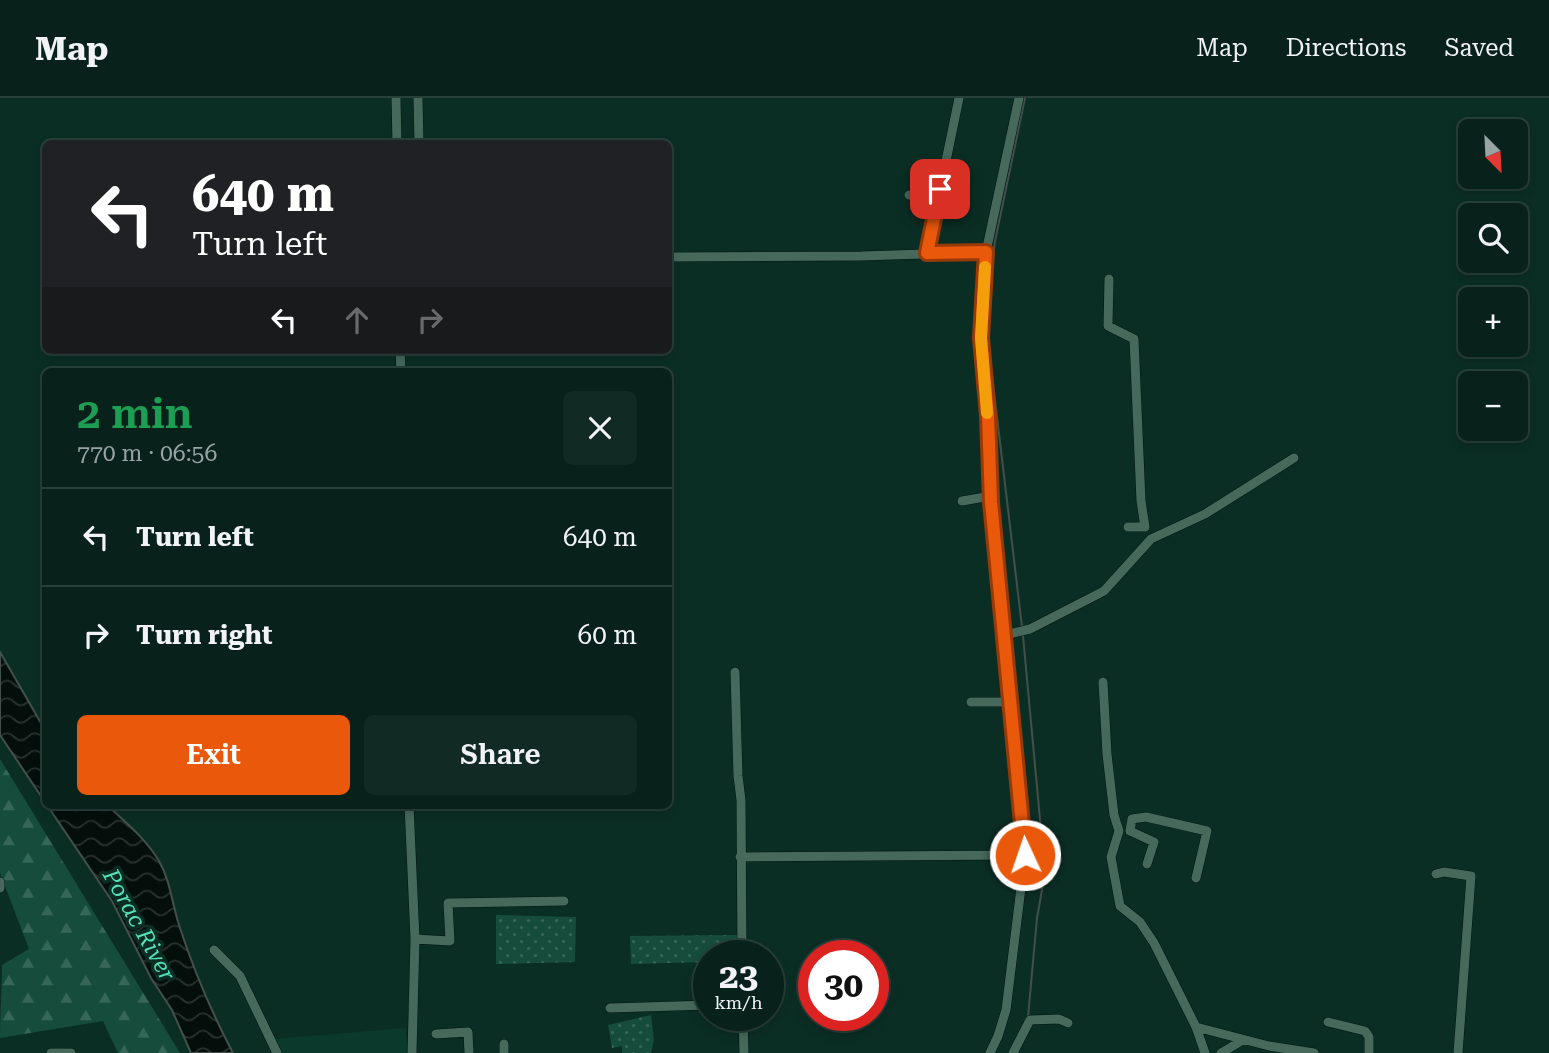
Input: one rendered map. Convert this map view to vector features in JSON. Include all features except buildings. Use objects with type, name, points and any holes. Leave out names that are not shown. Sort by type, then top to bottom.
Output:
[{"type":"street","points":[[396,98],[397,140]]},
{"type":"street","points":[[418,98],[419,140]]},
{"type":"street","points":[[927,253],[959,98]]},
{"type":"street","points":[[990,1053],[1006,1010],[1025,855],[1007,635],[992,496],[981,338],[986,252],[1019,98]]},
{"type":"street","points":[[909,195],[937,199]]},
{"type":"street","points":[[672,257],[986,252]]},
{"type":"street","points":[[1109,279],[1108,326],[1134,339],[1141,501],[1145,527],[1128,527]]},
{"type":"street","points":[[1007,635],[1024,630],[1104,591],[1151,538],[1205,514],[1294,458]]},
{"type":"street","points":[[962,501],[992,496]]},
{"type":"street","points":[[735,673],[741,800],[742,940]]},
{"type":"street","points":[[1103,682],[1110,779],[1114,816],[1119,831],[1111,857],[1120,906],[1140,922],[1154,943],[1196,1027],[1205,1053]]},
{"type":"street","points":[[971,702],[1011,702]]},
{"type":"street","points":[[409,809],[415,939],[412,1053]]},
{"type":"street","points":[[1147,864],[1154,842],[1130,831],[1132,819],[1146,817],[1207,831],[1196,878]]},
{"type":"street","points":[[740,857],[1025,855]]},
{"type":"street","points":[[1436,874],[1444,872],[1471,876],[1458,1053]]},
{"type":"street","points":[[0,881],[0,888]]},
{"type":"street","points":[[415,939],[450,941],[448,903],[564,901]]},
{"type":"street","points":[[214,950],[240,976],[277,1053]]},
{"type":"street","points":[[610,1007],[693,1005]]},
{"type":"street","points":[[1013,1053],[1030,1020],[1059,1019],[1068,1023]]},
{"type":"street","points":[[1328,1023],[1365,1031],[1369,1037],[1368,1053]]},
{"type":"street","points":[[1196,1027],[1269,1046],[1314,1053]]},
{"type":"street","points":[[743,1031],[744,1053]]},
{"type":"street","points":[[436,1034],[468,1032],[469,1053]]},
{"type":"street","points":[[1221,1053],[1244,1040]]},
{"type":"street","points":[[51,1053],[71,1053]]},
{"type":"shaded area","points":[[406,1028],[407,1053],[281,1053],[274,1039]]},
{"type":"green space","points":[[0,759],[180,1053],[118,1053],[103,1021],[0,1038],[2,965],[29,949],[0,873]]},
{"type":"green space","points":[[496,915],[576,917],[575,962],[496,964]]},
{"type":"green space","points":[[738,935],[738,940],[693,940],[693,962],[631,964],[630,936]]},
{"type":"green space","points":[[651,1015],[654,1040],[651,1053],[622,1053],[622,1046],[612,1048],[608,1025]]},
{"type":"water","points":[[0,652],[42,725],[42,798],[0,735]]},
{"type":"water","name":"Porac River","points":[[50,809],[111,809],[148,845],[166,877],[197,976],[233,1053],[191,1053],[172,1010],[151,978],[112,901]]},
{"type":"waterway","points":[[1022,627],[986,324],[995,241],[1025,98]]},
{"type":"waterway","points":[[1023,636],[1045,873],[1037,918],[1028,1017]]},
{"type":"slow traffic","points":[[985,267],[981,338],[987,413]]},
{"type":"route","points":[[940,189],[927,253],[986,252],[981,338],[988,416],[991,502],[1025,855]]}]
